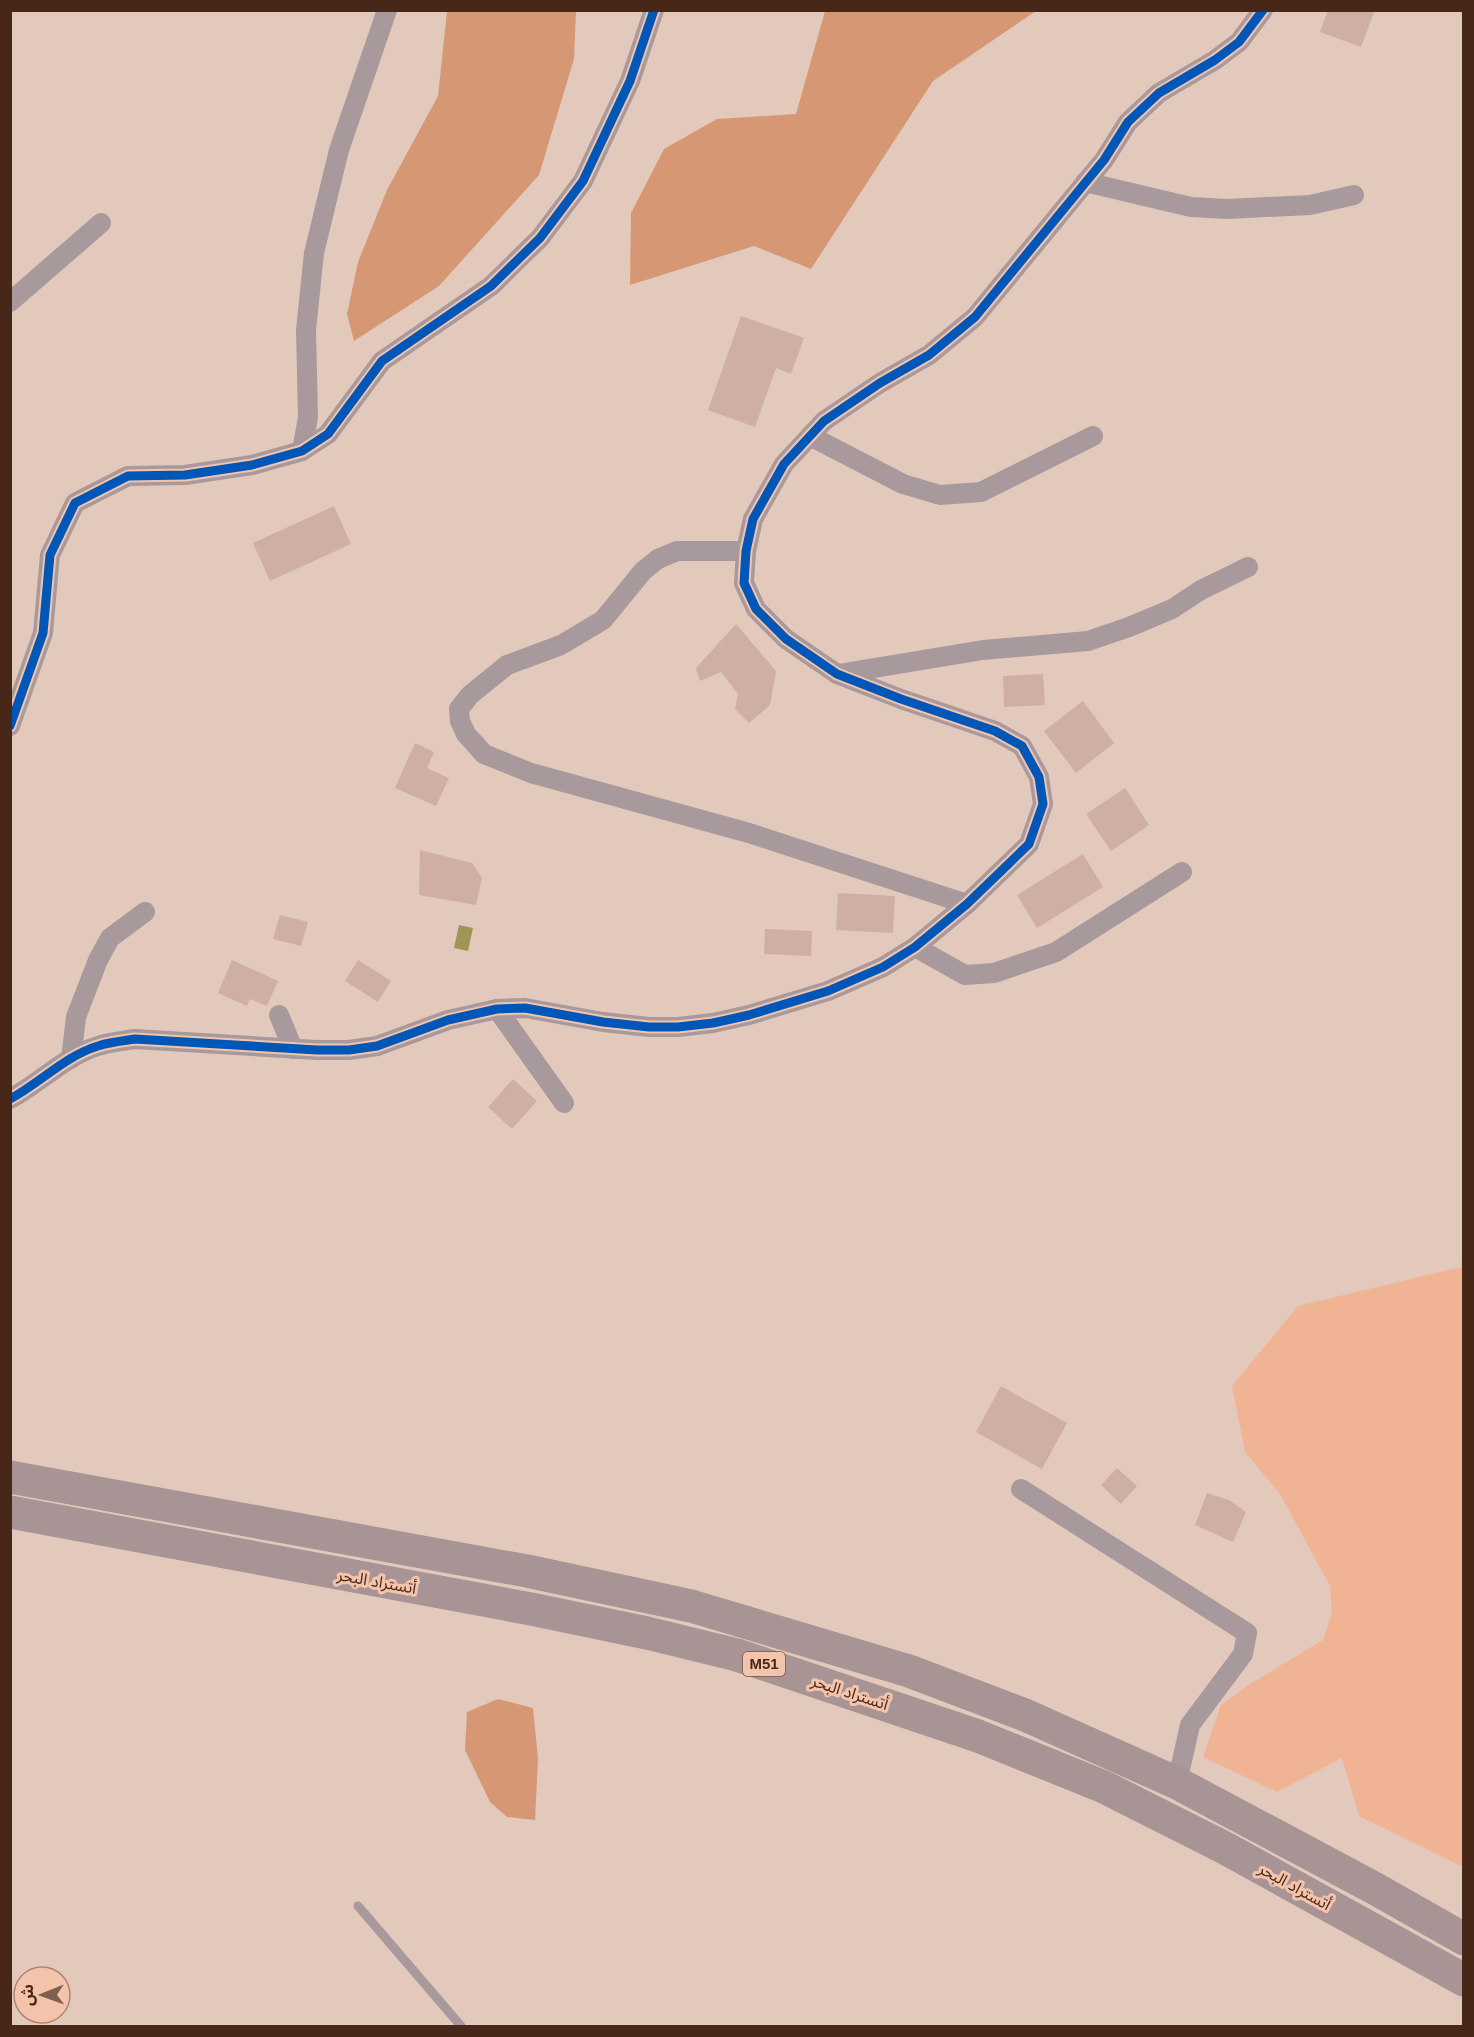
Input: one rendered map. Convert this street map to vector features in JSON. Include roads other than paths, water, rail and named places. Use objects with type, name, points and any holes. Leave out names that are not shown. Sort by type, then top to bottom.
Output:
[{"type":"highway","name":"M51","points":[[10,1477],[527,1570],[691,1606],[909,1671],[1025,1715],[1177,1783],[1374,1888],[1464,1939]]},
{"type":"highway","name":"أتستراد البحر","points":[[10,1512],[531,1609],[647,1633],[737,1655],[978,1736],[1104,1787],[1225,1848],[1464,1980]]},
{"type":"street","points":[[302,451],[308,417],[306,330],[314,253],[339,150],[387,10]]},
{"type":"street","points":[[10,726],[43,633],[50,555],[75,503],[128,476],[185,475],[241,467],[302,451],[328,434],[382,361],[490,286],[540,238],[583,181],[630,81],[654,10]]},
{"type":"street","points":[[10,1099],[95,1046],[135,1039],[293,1049],[349,1050],[377,1046],[448,1020],[497,1009],[525,1008],[603,1022],[649,1027],[678,1027],[713,1023],[749,1015],[828,991],[883,967],[915,947],[967,903],[1029,844],[1043,804],[1039,777],[1022,746],[995,731],[837,674],[786,639],[756,609],[744,583],[746,551],[753,519],[784,464],[824,421],[880,382],[929,355],[975,317],[1104,160],[1128,122],[1159,93],[1215,60],[1239,42],[1263,10]]},
{"type":"street","points":[[1085,182],[1191,207],[1227,209],[1310,204],[1354,195]]},
{"type":"street","points":[[10,302],[101,223]]},
{"type":"street","points":[[810,436],[903,484],[940,495],[981,492],[1093,436]]},
{"type":"street","points":[[746,551],[677,551],[658,559],[643,571],[603,620],[561,645],[507,665],[470,694],[459,709],[460,721],[466,734],[484,754],[531,773],[749,833],[967,903]]},
{"type":"street","points":[[837,674],[983,650],[1088,641],[1172,609],[1201,590],[1248,567]]},
{"type":"street","points":[[915,947],[965,975],[994,973],[1056,952],[1182,872]]},
{"type":"street","points":[[71,1059],[76,1017],[98,960],[111,938],[145,912]]},
{"type":"street","points":[[497,1009],[564,1103]]},
{"type":"street","points":[[279,1015],[293,1049]]},
{"type":"street","points":[[1021,1489],[1247,1634],[1243,1654],[1190,1725],[1177,1783]]},
{"type":"lane","points":[[358,1906],[461,2026]]}]
